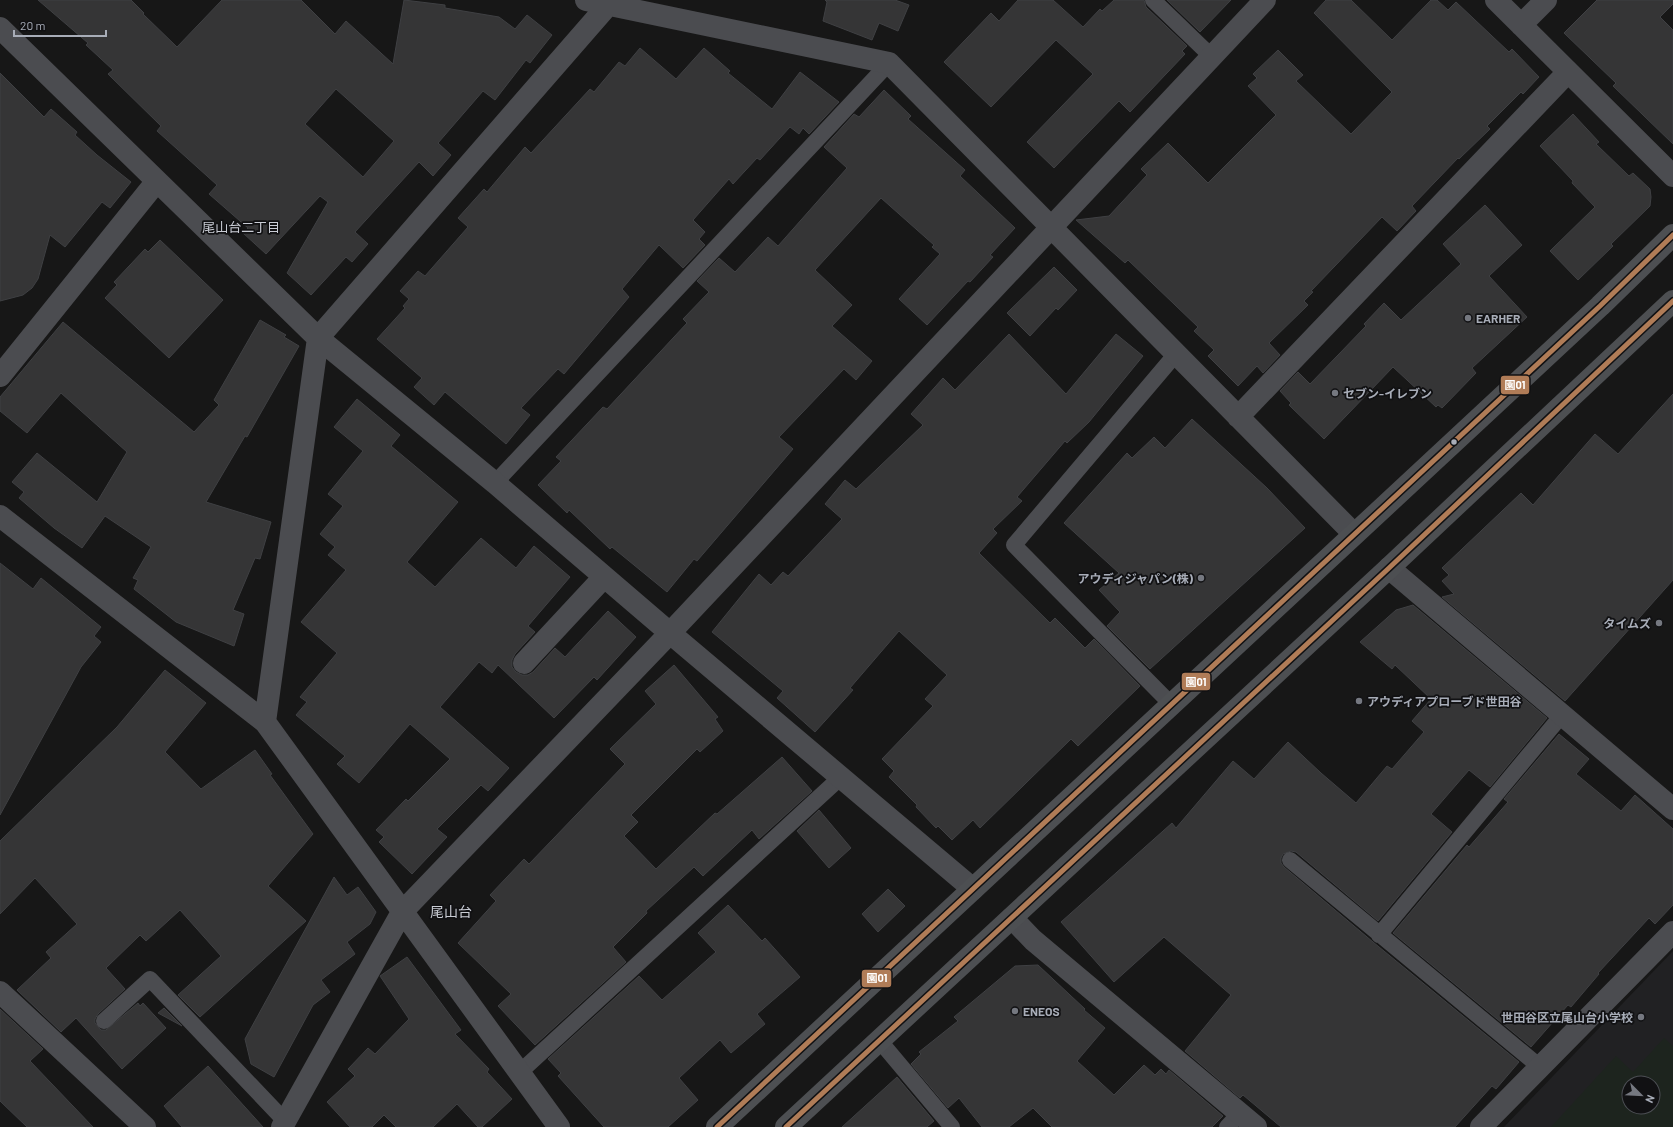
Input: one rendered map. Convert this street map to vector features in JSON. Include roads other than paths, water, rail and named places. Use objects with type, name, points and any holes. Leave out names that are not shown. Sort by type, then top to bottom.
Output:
[{"type":"main road","points":[[717,1127],[1600,306],[1673,235]]},
{"type":"main road","points":[[786,1127],[1389,568],[1673,301]]},
{"type":"street","points":[[586,0],[609,2],[889,63],[1354,534]]},
{"type":"street","points":[[283,1124],[402,912],[670,633],[1265,0]]},
{"type":"street","points":[[1496,0],[1673,176]]},
{"type":"street","points":[[1521,25],[1546,0]]},
{"type":"street","points":[[265,722],[318,338],[609,2]]},
{"type":"street","points":[[0,28],[318,338],[496,483],[604,577],[973,889]]},
{"type":"street","points":[[1238,417],[1568,72]]},
{"type":"street","points":[[0,376],[156,181]]},
{"type":"street","points":[[0,516],[265,722],[559,1127]]},
{"type":"street","points":[[1389,568],[1673,809]]},
{"type":"street","points":[[524,664],[604,577]]},
{"type":"street","points":[[1012,918],[1033,940],[1233,1120],[1256,1127]]},
{"type":"street","points":[[1481,1127],[1673,932]]},
{"type":"street","points":[[0,992],[145,1127]]},
{"type":"lane","points":[[1153,0],[1211,56]]},
{"type":"lane","points":[[496,483],[889,63]]},
{"type":"lane","points":[[1171,704],[1014,545],[1176,354]]},
{"type":"lane","points":[[1379,935],[1562,715]]},
{"type":"lane","points":[[519,1073],[841,777]]},
{"type":"lane","points":[[1290,860],[1540,1067]]},
{"type":"lane","points":[[104,1021],[150,979],[283,1124]]},
{"type":"lane","points":[[879,1040],[952,1127]]},
{"type":"place","name":"EARHER","points":[[1468,318]]},
{"type":"place","name":"セブン-イレブン","points":[[1335,393]]},
{"type":"place","name":"アウディジャパン(株)","points":[[1201,578]]},
{"type":"place","name":"タイムズ","points":[[1659,623]]},
{"type":"place","name":"アウディアプローブド世田谷","points":[[1359,701]]},
{"type":"place","name":"ENEOS","points":[[1015,1011]]},
{"type":"place","name":"世田谷区立尾山台小学校","points":[[1641,1017]]},
{"type":"district","name":"尾山台二丁目","points":[[241,227]]},
{"type":"district","name":"尾山台","points":[[451,911]]}]
